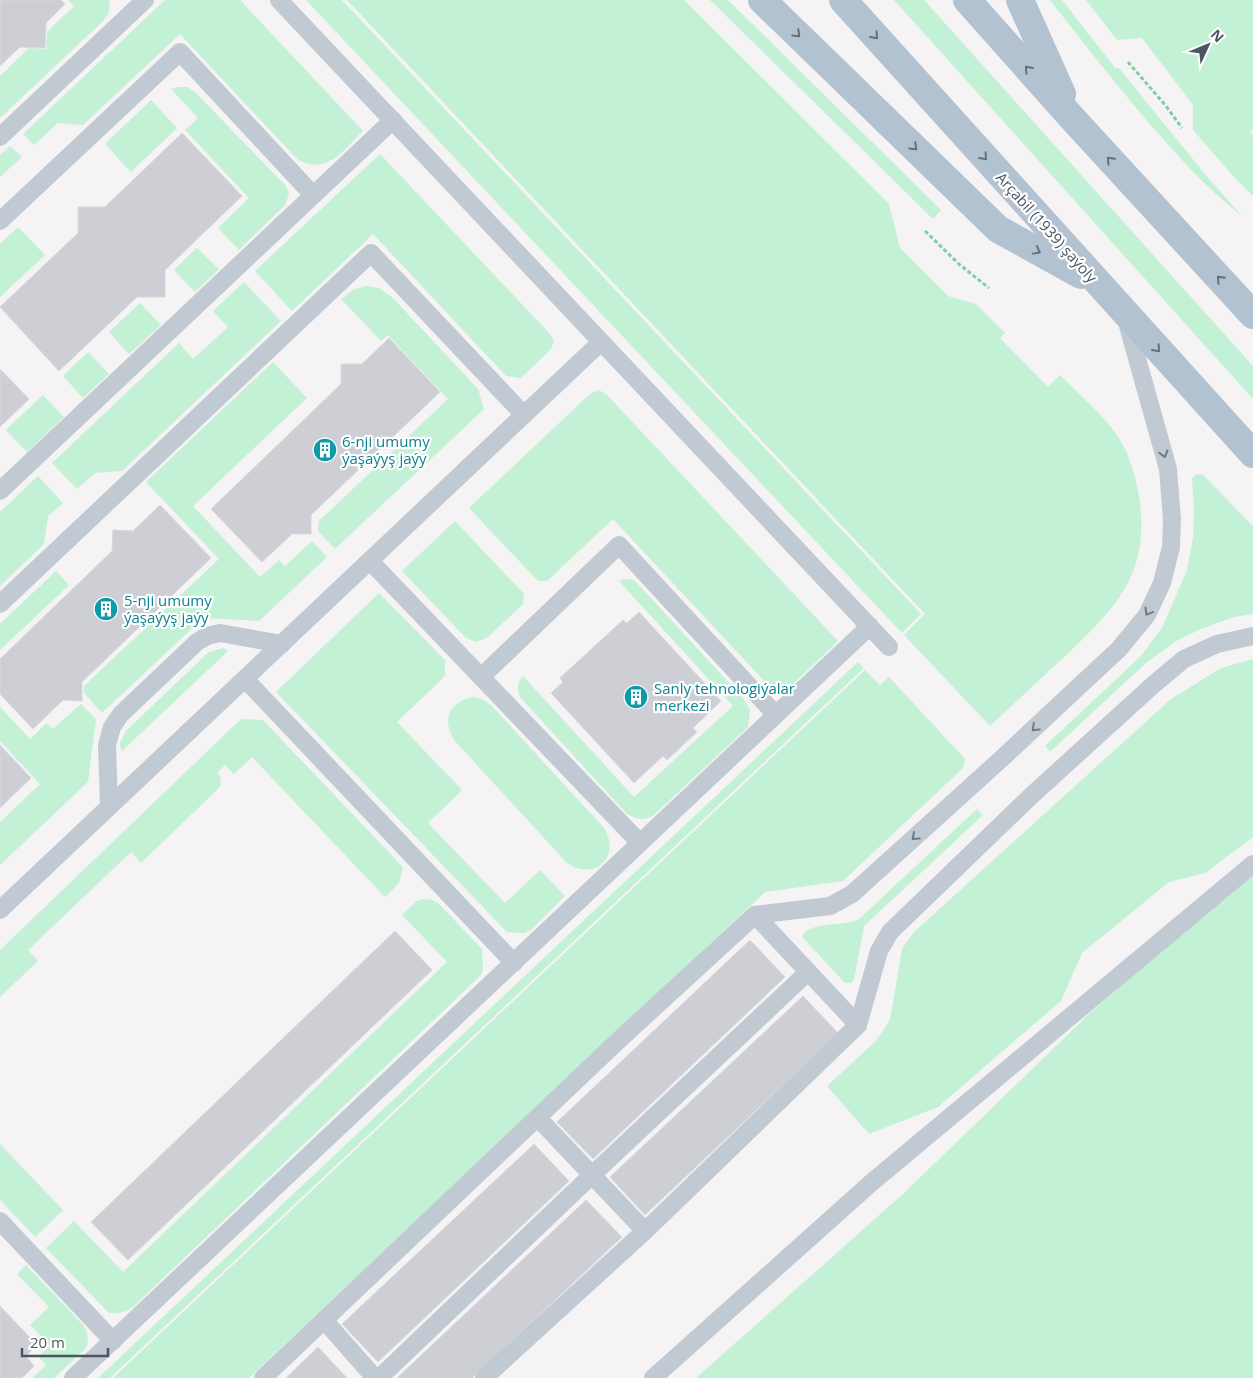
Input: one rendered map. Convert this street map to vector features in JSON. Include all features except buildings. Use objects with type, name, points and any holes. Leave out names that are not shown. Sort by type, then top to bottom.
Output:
[{"type":"main road","points":[[762,0],[998,229],[1100,285]]},
{"type":"main road","name":"Arçabil (1939) şaýoly","points":[[842,0],[1253,454]]},
{"type":"main road","points":[[967,0],[1072,118],[1253,315]]},
{"type":"main road","points":[[1020,0],[1072,118]]},
{"type":"lane","points":[[279,0],[889,647]]},
{"type":"lane","points":[[0,137],[140,2]]},
{"type":"lane","points":[[0,221],[180,52],[314,195]]},
{"type":"lane","points":[[0,491],[392,120]]},
{"type":"lane","points":[[0,604],[371,253],[524,415]]},
{"type":"lane","points":[[263,1378],[620,1039],[754,915],[830,906],[852,894],[1119,649],[1147,615],[1162,584],[1171,547],[1172,519],[1168,469],[1125,313]]},
{"type":"lane","points":[[0,910],[602,342]]},
{"type":"lane","points":[[480,677],[619,545],[776,715]]},
{"type":"lane","points":[[370,561],[640,843]]},
{"type":"lane","points":[[73,1378],[870,626]]},
{"type":"lane","points":[[109,806],[107,745],[112,727],[121,714],[198,642],[207,636],[220,633],[282,644]]},
{"type":"lane","points":[[484,1378],[645,1231],[858,1025],[879,951],[890,932],[1031,796],[1184,659],[1217,644],[1253,636]]},
{"type":"lane","points":[[245,679],[514,963]]},
{"type":"lane","points":[[653,1378],[870,1182],[1253,864]]},
{"type":"lane","points":[[754,915],[858,1025]]},
{"type":"lane","points":[[379,1378],[808,972]]},
{"type":"lane","points":[[538,1118],[645,1231]]},
{"type":"lane","points":[[0,1221],[113,1341]]},
{"type":"lane","points":[[324,1320],[375,1378]]},
{"type":"path","points":[[1128,62],[1166,106],[1182,128]]},
{"type":"path","points":[[925,231],[960,265],[989,288]]},
{"type":"green space","points":[[68,0],[109,0],[109,10],[101,23],[0,118],[0,76],[29,48],[46,49],[47,32],[74,6]]},
{"type":"green space","points":[[165,0],[240,0],[363,131],[342,152],[327,162],[309,164],[298,160],[180,34],[83,125],[58,123],[34,145],[23,134]]},
{"type":"green space","points":[[306,0],[342,0],[921,614],[902,633]]},
{"type":"green space","points":[[347,0],[684,0],[889,204],[900,248],[948,296],[976,304],[1005,333],[1000,338],[1048,387],[1060,375],[1117,434],[1130,460],[1135,478],[1139,496],[1141,524],[1139,548],[1134,569],[1125,588],[1113,606],[1081,641],[990,726],[904,635],[925,614]]},
{"type":"green space","points":[[710,0],[728,0],[941,210],[933,219]]},
{"type":"green space","points":[[894,0],[924,0],[1253,366],[1253,399]]},
{"type":"green space","points":[[1050,0],[1062,0],[1116,69],[1118,67],[1209,179],[1242,216],[1204,183],[1159,135],[1110,77]]},
{"type":"green space","points":[[1086,0],[1253,0],[1253,129],[1250,132],[1251,134],[1253,133],[1253,196],[1193,130],[1193,105],[1142,38],[1117,40]]},
{"type":"green space","points":[[187,87],[195,92],[286,186],[289,194],[285,205],[239,250],[218,228],[249,198],[185,130],[198,118],[171,89]]},
{"type":"green space","points":[[151,100],[177,128],[131,172],[105,144]]},
{"type":"green space","points":[[10,146],[22,157],[0,177],[0,155]]},
{"type":"green space","points":[[380,154],[550,334],[554,341],[551,349],[521,378],[506,376],[373,234],[292,311],[255,271]]},
{"type":"green space","points":[[18,227],[45,255],[0,297],[0,244]]},
{"type":"green space","points":[[197,248],[219,269],[195,292],[174,270]]},
{"type":"green space","points":[[244,282],[281,321],[122,471],[95,473],[77,489],[52,463],[179,343],[193,359],[228,327],[213,311]]},
{"type":"green space","points":[[366,286],[379,288],[393,298],[478,389],[484,409],[335,549],[318,531],[319,521],[448,399],[388,335],[381,341],[341,299],[353,290]]},
{"type":"green space","points":[[140,303],[161,325],[129,354],[109,332]]},
{"type":"green space","points":[[88,352],[109,374],[83,398],[63,376]]},
{"type":"green space","points":[[273,362],[307,398],[193,506],[260,577],[279,560],[285,566],[312,541],[327,557],[259,621],[203,618],[102,713],[84,693],[84,686],[219,559],[146,482]]},
{"type":"green space","points":[[599,390],[607,395],[838,641],[792,685],[780,688],[768,685],[613,519],[547,581],[538,581],[469,508],[591,393]]},
{"type":"green space","points":[[43,395],[64,417],[27,452],[6,430]]},
{"type":"green space","points":[[1200,474],[1253,526],[1253,614],[1234,617],[1178,640],[1147,662],[1050,752],[1045,746],[1141,656],[1163,626],[1187,570],[1193,538],[1194,507],[1192,479],[1195,475]]},
{"type":"green space","points":[[38,476],[63,503],[48,516],[44,544],[0,586],[0,512]]},
{"type":"green space","points":[[455,521],[524,594],[523,604],[488,637],[477,642],[466,638],[402,571]]},
{"type":"green space","points":[[56,571],[69,585],[0,650],[0,624]]},
{"type":"green space","points":[[624,579],[633,580],[637,583],[743,698],[750,710],[748,727],[655,814],[645,819],[634,818],[627,814],[520,697],[518,689],[523,676],[634,797],[733,706],[619,581]]},
{"type":"green space","points":[[379,593],[445,660],[445,676],[397,722],[462,790],[428,823],[505,903],[540,870],[565,896],[531,930],[524,933],[507,932],[276,692]]},
{"type":"green space","points":[[223,648],[228,651],[122,751],[119,744],[126,731],[209,652]]},
{"type":"green space","points":[[1253,659],[1253,837],[1205,873],[1169,882],[1082,953],[1061,1001],[938,1107],[869,1134],[827,1086],[876,1041],[890,1020],[902,949],[914,932],[1171,699],[1221,668]]},
{"type":"green space","points":[[858,662],[864,668],[110,1378],[98,1378]]},
{"type":"green space","points":[[865,670],[880,685],[889,677],[965,759],[963,768],[843,881],[765,892],[249,1378],[113,1378]]},
{"type":"green space","points":[[474,697],[484,700],[492,706],[604,828],[609,839],[609,848],[607,857],[602,864],[586,870],[576,868],[566,862],[454,740],[448,725],[450,712],[459,702]]},
{"type":"green space","points":[[81,704],[96,719],[88,782],[0,865],[0,822],[40,784],[0,741],[0,707],[30,739],[47,723],[53,729]]},
{"type":"green space","points":[[241,719],[263,720],[403,867],[399,883],[385,897],[252,757],[234,774],[225,765],[217,773],[221,777],[221,786],[141,863],[131,852],[28,950],[38,961],[0,997],[0,950]]},
{"type":"green space","points":[[977,809],[983,815],[864,926],[854,980],[850,983],[845,983],[803,938],[803,934],[808,930],[821,926],[858,920]]},
{"type":"green space","points":[[1253,873],[1253,1378],[696,1378],[904,1193],[1089,1014],[1215,903]]},
{"type":"green space","points":[[422,899],[433,900],[439,904],[482,949],[483,970],[481,975],[134,1306],[123,1312],[109,1313],[46,1248],[74,1221],[123,1272],[447,962],[402,915],[417,901]]},
{"type":"green space","points":[[0,1144],[63,1210],[35,1237],[0,1200]]},
{"type":"green space","points":[[26,1265],[83,1325],[87,1334],[88,1343],[85,1349],[54,1378],[32,1378],[46,1365],[38,1357],[50,1346],[30,1325],[49,1307],[17,1274]]},
{"type":"place","name":"6-nji umumy ýaşaýyş jaýy","points":[[325,450]]},
{"type":"place","name":"5-nji umumy ýaşaýyş jaýy","points":[[106,609]]},
{"type":"place","name":"Sanly tehnologiýalar merkezi","points":[[636,697]]}]
